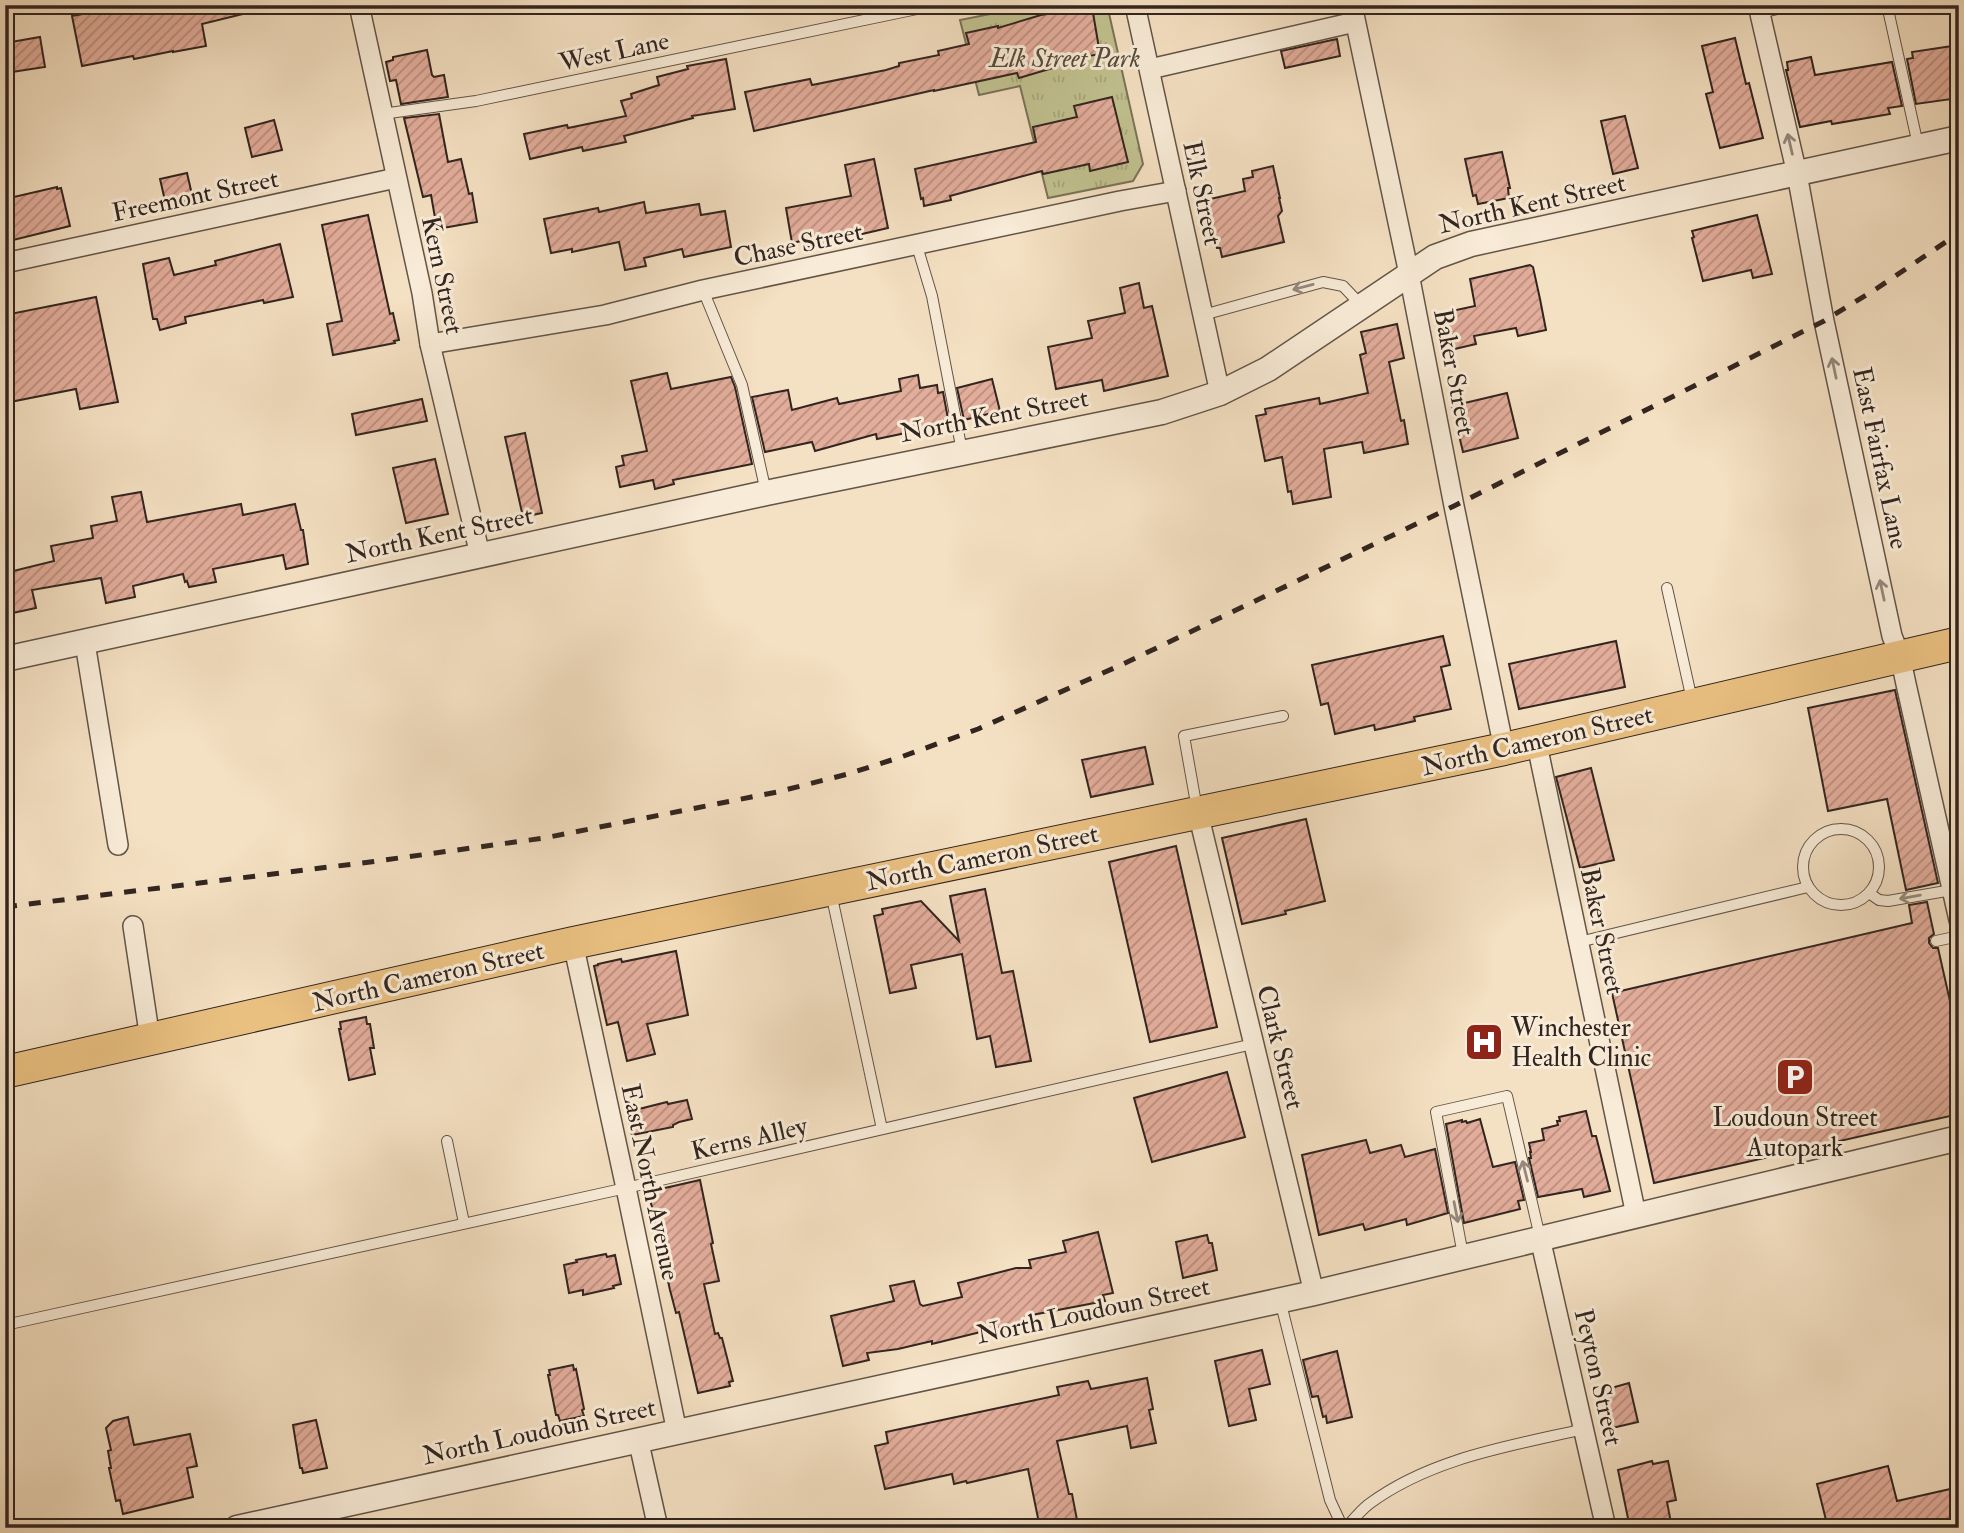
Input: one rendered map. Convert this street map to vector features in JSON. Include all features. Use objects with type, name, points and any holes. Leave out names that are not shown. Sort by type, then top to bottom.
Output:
[{"type":"main road","name":"North Cameron Street","points":[[5,1072],[573,943],[1504,749],[1959,643]]},
{"type":"street","name":"Kern Street","points":[[359,5],[422,293],[430,344],[480,555]]},
{"type":"street","name":"Elk Street","points":[[1135,5],[1220,393]]},
{"type":"street","name":"East Fairfax Lane","points":[[1759,9],[1797,174],[1824,321],[1892,636],[1900,656],[1959,920]]},
{"type":"street","points":[[1150,69],[1353,13]]},
{"type":"street","name":"Baker Street","points":[[1353,13],[1409,274],[1504,749]]},
{"type":"street","name":"North Kent Street","points":[[5,659],[766,493],[1163,412],[1220,393],[1268,369],[1435,257],[1471,244],[1959,138]]},
{"type":"street","name":"Freemont Street","points":[[5,263],[396,178]]},
{"type":"street","name":"Chase Street","points":[[430,344],[605,315],[703,290],[1176,191]]},
{"type":"street","points":[[85,643],[118,845]]},
{"type":"street","name":"Baker Street","points":[[1536,740],[1636,1215]]},
{"type":"street","name":"Clark Street","points":[[1198,813],[1314,1293]]},
{"type":"street","points":[[133,926],[150,1039]]},
{"type":"street","name":"East North Avenue","points":[[573,943],[677,1432]]},
{"type":"street","name":"North Loudoun Street","points":[[237,1528],[1314,1293],[1959,1138]]},
{"type":"street","name":"Peyton Street","points":[[1540,1238],[1606,1528]]},
{"type":"street","points":[[638,1439],[658,1528]]},
{"type":"lane","name":"West Lane","points":[[382,114],[476,101],[936,5]]},
{"type":"lane","points":[[1759,9],[1795,5]]},
{"type":"lane","points":[[1887,5],[1919,147]]},
{"type":"lane","points":[[918,246],[932,296],[962,452]]},
{"type":"lane","points":[[1203,314],[1323,282],[1343,286],[1361,306]]},
{"type":"lane","points":[[703,290],[742,385],[766,493]]},
{"type":"lane","points":[[1667,588],[1693,704]]},
{"type":"lane","points":[[1198,813],[1184,736],[1283,716]]},
{"type":"lane","points":[[1839,829],[1864,837],[1873,847],[1878,859],[1876,883],[1869,893],[1849,905],[1826,902],[1816,896],[1803,875],[1803,861],[1807,849],[1815,839],[1826,832],[1839,829]]},
{"type":"lane","points":[[1579,942],[1808,887]]},
{"type":"lane","points":[[830,889],[882,1129]]},
{"type":"lane","points":[[1869,893],[1879,900],[1888,901],[1952,890]]},
{"type":"lane","points":[[1936,942],[1959,936]]},
{"type":"lane","name":"Kerns Alley","points":[[5,1325],[626,1188],[1253,1044]]},
{"type":"lane","points":[[1463,1256],[1436,1112],[1507,1096],[1540,1238]]},
{"type":"lane","points":[[447,1141],[464,1223]]},
{"type":"lane","points":[[1280,1300],[1330,1500],[1345,1528],[1367,1506],[1394,1488],[1436,1468],[1480,1452],[1584,1429]]},
{"type":"green space","name":"Elk Street Park","points":[[1035,5],[1105,5],[1108,9],[1143,164],[1133,181],[1048,198],[1020,86],[979,95],[960,20]]},
{"type":"building","points":[[144,5],[246,5],[247,13],[202,24],[206,46],[82,66],[72,16],[104,10],[105,14]]},
{"type":"building","points":[[1092,7],[1100,54],[1055,62],[1056,67],[1019,78],[1017,73],[754,131],[745,92],[810,79],[812,85],[886,70],[899,66],[899,63],[939,55],[938,51],[969,44],[966,33],[998,28],[1041,15]]},
{"type":"building","points":[[40,37],[45,67],[5,73],[5,43]]},
{"type":"building","points":[[1735,38],[1763,138],[1720,148],[1706,94],[1713,92],[1702,46]]},
{"type":"building","points":[[1337,39],[1340,56],[1285,68],[1281,51]]},
{"type":"building","points":[[1959,45],[1959,98],[1916,104],[1907,59],[1913,58],[1912,52]]},
{"type":"building","points":[[427,50],[432,75],[444,75],[448,97],[401,104],[396,80],[390,81],[386,62],[393,60],[393,57]]},
{"type":"building","points":[[1811,57],[1815,75],[1892,62],[1902,106],[1888,108],[1890,114],[1800,127],[1786,70],[1787,62]]},
{"type":"building","points":[[726,59],[735,109],[692,116],[693,118],[624,136],[626,142],[583,151],[582,147],[530,159],[524,134],[626,116],[621,101],[632,98],[631,94],[659,85],[657,77],[688,69],[687,66]]},
{"type":"building","points":[[1112,97],[1128,162],[1090,171],[1089,164],[1043,174],[1042,171],[950,196],[951,200],[924,206],[915,169],[1036,142],[1033,127],[1077,117],[1074,106]]},
{"type":"building","points":[[439,114],[448,162],[461,159],[469,194],[472,193],[477,222],[437,229],[431,195],[423,197],[404,118]]},
{"type":"building","points":[[1625,116],[1638,168],[1613,174],[1601,121]]},
{"type":"building","points":[[274,120],[282,150],[252,157],[245,128]]},
{"type":"building","points":[[1502,152],[1510,188],[1509,198],[1478,204],[1476,195],[1473,196],[1465,159]]},
{"type":"building","points":[[874,159],[888,228],[807,247],[806,240],[792,243],[786,208],[851,196],[845,165]]},
{"type":"building","points":[[1273,166],[1282,211],[1278,216],[1284,242],[1222,257],[1220,248],[1217,248],[1206,200],[1245,191],[1243,179],[1253,177],[1252,171]]},
{"type":"building","points":[[187,173],[193,199],[166,205],[160,179]]},
{"type":"building","points":[[61,188],[70,226],[5,242],[5,199]]},
{"type":"building","points":[[644,202],[646,213],[699,204],[701,215],[725,211],[731,247],[684,257],[682,249],[644,258],[646,266],[625,270],[619,242],[572,252],[572,249],[551,253],[544,219],[598,208],[599,212]]},
{"type":"building","points":[[368,215],[390,314],[393,313],[399,340],[333,355],[327,324],[342,321],[322,225]]},
{"type":"building","points":[[1757,215],[1772,274],[1753,278],[1751,270],[1703,281],[1692,231]]},
{"type":"building","points":[[280,244],[293,297],[264,303],[263,300],[185,317],[186,323],[160,330],[157,319],[153,319],[143,264],[169,258],[174,275],[216,265],[215,261]]},
{"type":"building","points":[[1530,265],[1533,267],[1546,330],[1518,336],[1516,328],[1474,336],[1476,344],[1442,352],[1436,322],[1448,319],[1447,312],[1475,306],[1470,279]]},
{"type":"building","points":[[1139,283],[1144,308],[1152,306],[1168,376],[1104,391],[1102,380],[1056,389],[1048,347],[1092,338],[1088,321],[1125,313],[1120,288]]},
{"type":"building","points":[[96,297],[118,402],[80,409],[76,389],[10,402],[5,376],[5,315]]},
{"type":"building","points":[[1397,324],[1404,358],[1389,362],[1408,444],[1364,453],[1362,442],[1324,449],[1331,497],[1293,504],[1291,491],[1288,492],[1282,457],[1265,461],[1256,416],[1266,414],[1265,409],[1299,402],[1319,398],[1320,404],[1368,393],[1360,355],[1366,353],[1361,332]]},
{"type":"building","points":[[667,373],[671,389],[731,377],[752,464],[673,480],[674,484],[655,489],[653,480],[620,487],[616,467],[624,465],[622,456],[647,451],[631,381]]},
{"type":"building","points":[[918,375],[920,388],[937,385],[938,393],[943,392],[949,424],[877,439],[876,434],[815,451],[812,442],[765,452],[752,397],[788,390],[792,410],[837,398],[839,404],[901,391],[899,379]]},
{"type":"building","points":[[992,379],[1000,411],[964,420],[957,388]]},
{"type":"building","points":[[1507,393],[1518,438],[1463,452],[1452,406]]},
{"type":"building","points":[[422,399],[427,421],[356,435],[352,414]]},
{"type":"building","points":[[525,433],[542,513],[523,517],[505,437]]},
{"type":"building","points":[[435,459],[448,514],[406,523],[393,468]]},
{"type":"building","points":[[141,492],[147,522],[241,504],[243,515],[295,504],[303,530],[308,564],[286,569],[283,555],[213,569],[216,582],[189,587],[183,574],[133,586],[135,597],[106,603],[101,578],[32,590],[36,608],[8,614],[5,573],[54,561],[51,546],[93,538],[91,526],[117,521],[112,497]]},
{"type":"building","points":[[1443,636],[1450,665],[1441,667],[1451,709],[1414,717],[1415,721],[1375,730],[1374,725],[1335,734],[1328,703],[1321,705],[1312,665]]},
{"type":"building","points":[[1616,641],[1625,687],[1519,709],[1509,664]]},
{"type":"building","points":[[1895,690],[1938,883],[1906,890],[1887,799],[1828,811],[1808,708]]},
{"type":"building","points":[[1145,747],[1153,784],[1091,797],[1082,760]]},
{"type":"building","points":[[1591,768],[1614,860],[1580,868],[1556,777]]},
{"type":"building","points":[[1306,819],[1325,901],[1285,911],[1286,914],[1242,924],[1222,838]]},
{"type":"building","points":[[1176,846],[1217,1027],[1150,1042],[1109,862]]},
{"type":"building","points":[[985,889],[1002,973],[1013,971],[1031,1061],[996,1067],[990,1036],[977,1039],[962,954],[911,965],[916,988],[890,993],[874,916],[883,914],[882,909],[921,901],[959,941],[950,896]]},
{"type":"building","name":"Loudoun Street Autopark","points":[[1927,902],[1934,934],[1929,938],[1929,943],[1933,948],[1938,948],[1959,1041],[1959,1114],[1654,1183],[1612,993],[1912,923],[1909,905]]},
{"type":"building","points":[[676,951],[688,1015],[647,1024],[655,1054],[627,1061],[618,1022],[607,1025],[594,966]]},
{"type":"building","points":[[366,1017],[367,1024],[370,1024],[374,1048],[370,1048],[375,1074],[349,1080],[340,1022]]},
{"type":"building","points":[[1227,1072],[1245,1137],[1152,1162],[1134,1098]]},
{"type":"building","points":[[687,1100],[692,1119],[679,1122],[673,1127],[632,1135],[627,1112]]},
{"type":"building","points":[[1586,1111],[1592,1136],[1596,1136],[1610,1191],[1584,1197],[1582,1189],[1538,1197],[1529,1158],[1529,1143],[1544,1140],[1542,1129],[1558,1125],[1559,1117]]},
{"type":"building","points":[[1480,1119],[1493,1167],[1515,1162],[1524,1200],[1518,1201],[1520,1209],[1464,1223],[1446,1124]]},
{"type":"building","points":[[1366,1140],[1370,1153],[1401,1145],[1405,1157],[1435,1149],[1448,1213],[1407,1225],[1406,1219],[1365,1230],[1363,1224],[1319,1235],[1302,1155]]},
{"type":"building","points":[[700,1180],[719,1281],[704,1284],[715,1334],[718,1333],[722,1338],[733,1381],[729,1382],[730,1386],[698,1393],[679,1312],[676,1313],[670,1290],[649,1194]]},
{"type":"building","points":[[1098,1232],[1113,1293],[1103,1295],[1105,1301],[1032,1315],[1032,1324],[1006,1330],[1005,1326],[932,1344],[932,1341],[867,1353],[869,1360],[843,1366],[831,1316],[894,1301],[890,1286],[914,1281],[920,1304],[923,1306],[962,1297],[958,1283],[1016,1268],[1031,1268],[1029,1260],[1066,1252],[1063,1241]]},
{"type":"building","points":[[1207,1235],[1209,1243],[1212,1243],[1217,1270],[1183,1278],[1176,1242]]},
{"type":"building","points":[[606,1254],[607,1257],[615,1255],[621,1284],[583,1295],[583,1290],[569,1293],[564,1265]]},
{"type":"building","points":[[1262,1350],[1270,1384],[1249,1389],[1256,1420],[1229,1426],[1215,1361]]},
{"type":"building","points":[[1337,1351],[1352,1417],[1327,1423],[1318,1396],[1312,1397],[1303,1360]]},
{"type":"building","points":[[573,1365],[584,1416],[560,1421],[556,1415],[549,1370]]},
{"type":"building","points":[[1147,1378],[1153,1409],[1149,1410],[1156,1443],[1131,1448],[1127,1426],[1057,1441],[1078,1525],[1040,1528],[1028,1469],[954,1484],[952,1474],[885,1489],[875,1446],[888,1443],[886,1432],[1059,1395],[1057,1387],[1088,1381],[1091,1389]]},
{"type":"building","points":[[1629,1383],[1638,1422],[1612,1428],[1601,1394],[1604,1394],[1604,1390]]},
{"type":"building","points":[[128,1417],[134,1445],[190,1434],[197,1466],[187,1468],[193,1497],[123,1514],[120,1500],[116,1501],[109,1468],[108,1451],[111,1450],[106,1428],[113,1421]]},
{"type":"building","points":[[316,1420],[327,1468],[303,1473],[293,1425]]},
{"type":"building","points":[[1652,1461],[1653,1464],[1668,1461],[1676,1500],[1667,1502],[1672,1528],[1630,1528],[1618,1470]]},
{"type":"building","points":[[1888,1466],[1897,1501],[1959,1487],[1959,1528],[1828,1528],[1817,1484]]},
{"type":"railway","points":[[5,907],[544,838],[777,792],[901,757],[978,729],[1123,664],[1454,506],[1824,321],[1959,233]]},
{"type":"place","name":"Winchester Health Clinic","points":[[1484,1042]]},
{"type":"place","name":"Loudoun Street Autopark","points":[[1795,1077]]}]
